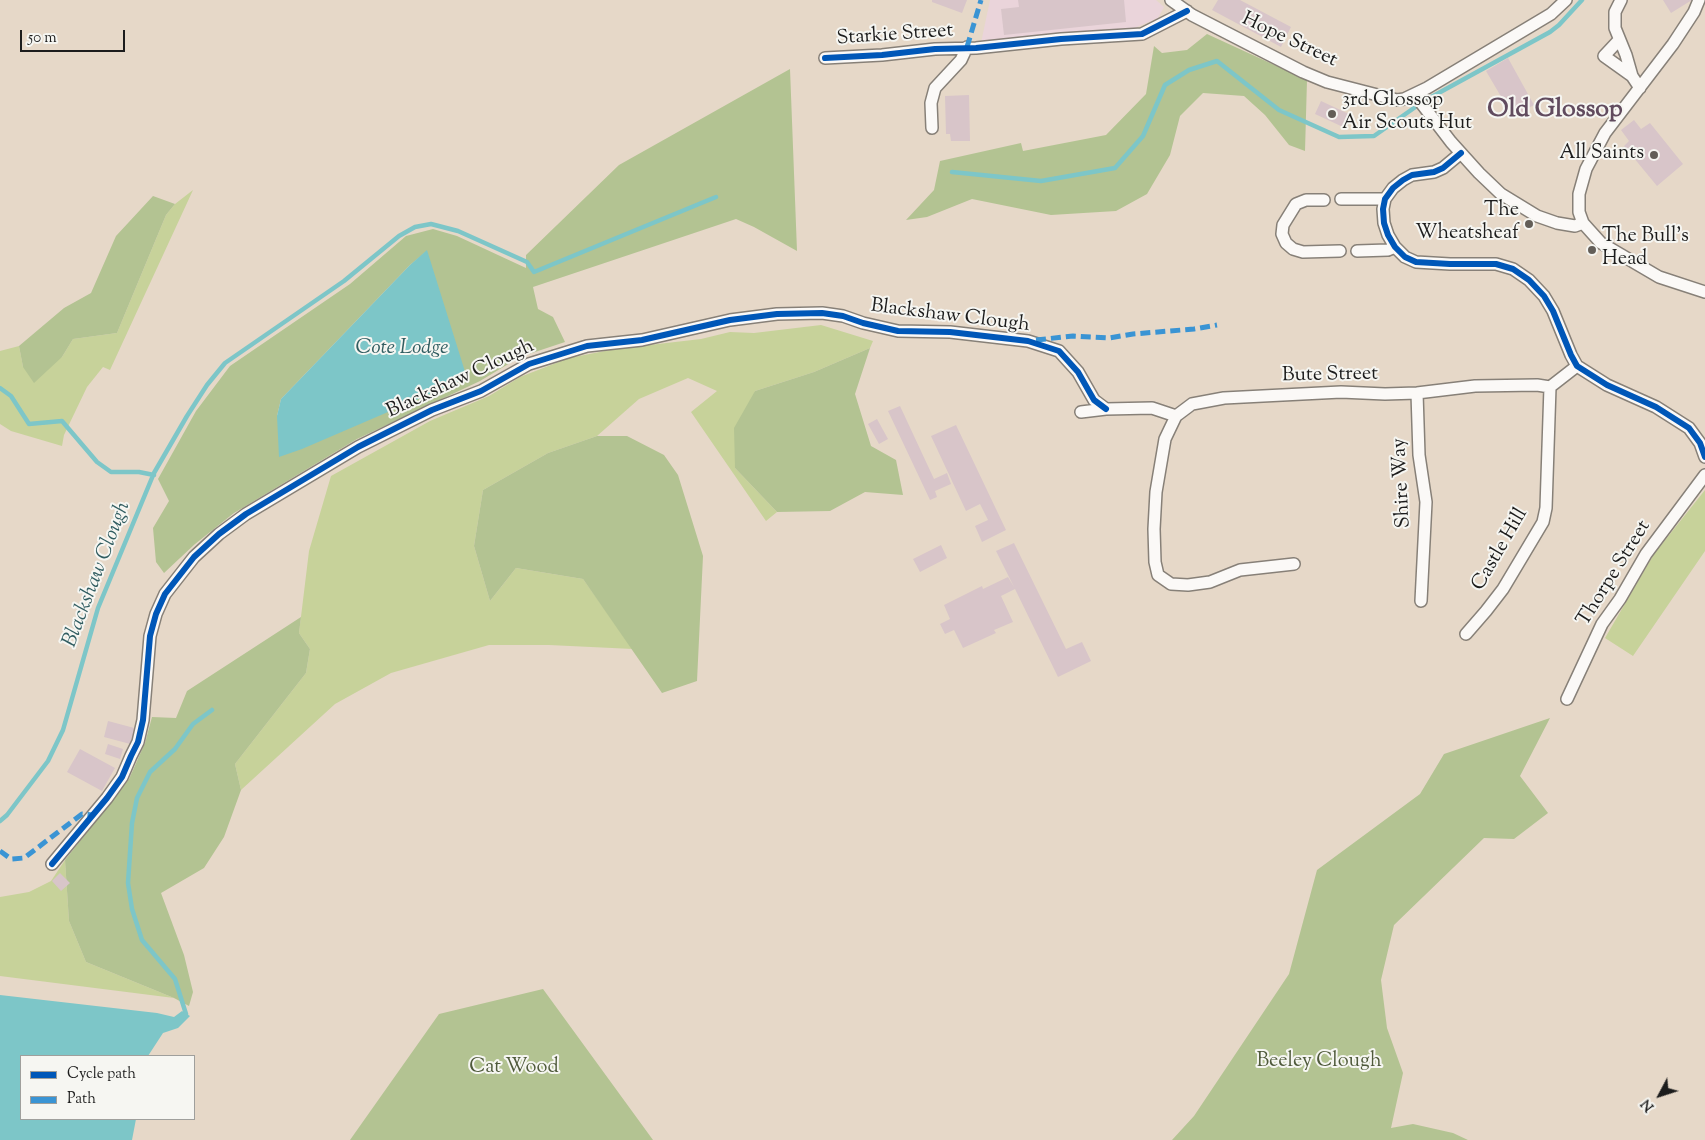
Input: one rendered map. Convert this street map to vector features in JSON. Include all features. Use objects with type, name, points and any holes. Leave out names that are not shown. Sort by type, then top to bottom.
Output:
[{"type":"street","name":"Hope Street","points":[[1171,0],[1231,36],[1319,78],[1397,100],[1419,100]]},
{"type":"street","points":[[1566,0],[1551,14],[1419,100],[1461,153],[1490,185],[1517,205],[1537,216],[1562,225],[1575,226],[1583,223]]},
{"type":"street","points":[[1621,0],[1615,12],[1614,20],[1632,76],[1640,88]]},
{"type":"street","points":[[1699,0],[1694,12],[1673,44],[1606,133],[1586,169],[1578,194],[1579,212],[1583,223],[1601,242],[1659,277],[1705,292]]},
{"type":"street","name":"Starkie Street","points":[[825,58],[1142,34],[1187,11]]},
{"type":"street","points":[[1619,40],[1604,56],[1632,76]]},
{"type":"street","points":[[932,128],[932,103],[935,88],[961,60],[967,47]]},
{"type":"street","points":[[1461,153],[1443,168],[1434,172],[1412,174],[1393,188],[1385,199],[1384,223],[1394,248],[1405,257],[1416,262],[1496,264],[1513,269],[1529,280],[1544,296],[1553,311],[1577,366],[1607,385],[1656,408],[1689,428],[1700,443],[1705,457]]},
{"type":"street","points":[[1341,200],[1385,199]]},
{"type":"street","points":[[1324,200],[1306,200],[1296,204],[1283,225],[1282,234],[1286,243],[1293,249],[1303,252],[1340,251]]},
{"type":"street","points":[[1357,250],[1388,250],[1394,248]]},
{"type":"street","name":"Blackshaw Clough","points":[[52,864],[107,798],[122,776],[138,742],[143,720],[149,645],[156,614],[165,594],[194,557],[219,534],[246,514],[358,447],[432,410],[481,391],[536,362],[587,346],[642,340],[730,320],[777,314],[822,313],[843,316],[898,331],[950,332],[1028,341],[1059,351],[1078,372],[1094,400],[1106,409]]},
{"type":"street","points":[[1550,387],[1577,366]]},
{"type":"street","name":"Bute Street","points":[[1176,416],[1192,404],[1224,398],[1341,392],[1417,393],[1475,386],[1537,385],[1550,387]]},
{"type":"street","name":"Castle Hill","points":[[1466,634],[1486,612],[1502,590],[1543,522],[1546,508],[1550,387]]},
{"type":"street","name":"Shire Way","points":[[1417,393],[1419,455],[1426,502],[1421,601]]},
{"type":"street","points":[[1081,412],[1106,409],[1152,408],[1176,416],[1165,439],[1156,492],[1154,537],[1155,562],[1158,575],[1171,584],[1188,585],[1210,582],[1240,570],[1294,564]]},
{"type":"street","name":"Thorpe Street","points":[[1567,699],[1602,624],[1646,554],[1705,475]]},
{"type":"shaded area","points":[[990,0],[1156,0],[1164,7],[1158,18],[1130,30],[981,43]]},
{"type":"green space","points":[[1207,34],[1307,80],[1305,151],[1289,145],[1265,115],[1244,96],[1203,93],[1180,116],[1170,155],[1147,194],[1116,211],[1051,215],[972,199],[927,217],[906,220],[934,190],[940,161],[1021,143],[1023,151],[1106,135],[1146,94],[1154,46],[1162,53],[1187,50]]},
{"type":"green space","points":[[790,69],[797,251],[736,219],[533,287],[538,309],[553,317],[565,342],[520,357],[480,381],[357,439],[234,513],[195,544],[164,573],[156,562],[153,528],[169,501],[158,479],[196,411],[230,366],[350,284],[406,236],[433,229],[457,236],[526,268],[526,255],[619,165]],"holes":[[[427,251],[277,416],[281,399],[410,265]]]},
{"type":"green space","points":[[193,190],[110,370],[103,367],[87,387],[64,435],[62,446],[11,431],[0,424],[0,351],[19,346],[23,367],[62,357],[73,339],[117,333],[166,215],[175,204]]},
{"type":"green space","points":[[153,196],[175,204],[166,215],[117,333],[73,339],[62,357],[34,383],[23,367],[19,346],[64,308],[91,293],[116,236]]},
{"type":"green space","points":[[821,325],[873,341],[870,348],[814,372],[755,391],[735,468],[777,512],[766,521],[691,412],[717,391],[688,378],[639,399],[597,436],[548,453],[483,490],[474,546],[490,601],[516,568],[583,579],[633,649],[549,645],[489,645],[391,673],[335,704],[241,790],[235,764],[306,673],[310,649],[299,633],[309,551],[331,476],[430,421],[489,396],[520,377],[569,358],[615,349],[701,339],[730,332],[754,333]]},
{"type":"green space","points":[[870,348],[855,394],[871,446],[896,460],[903,495],[865,492],[830,511],[777,512],[735,468],[734,428],[755,391],[814,372]]},
{"type":"green space","points":[[597,436],[627,436],[664,455],[678,475],[703,556],[697,681],[662,693],[583,579],[516,568],[490,601],[474,546],[483,490],[548,453]]},
{"type":"green space","points":[[1705,490],[1705,551],[1633,656],[1605,638],[1654,554]]},
{"type":"green space","points":[[301,617],[299,633],[310,649],[306,673],[235,764],[241,790],[224,837],[204,868],[161,893],[184,955],[193,992],[189,1006],[86,962],[69,921],[65,860],[129,779],[145,743],[152,717],[176,718],[187,691]]},
{"type":"green space","name":"Beeley Clough","points":[[1550,718],[1520,776],[1548,813],[1514,839],[1484,838],[1394,925],[1381,980],[1387,1028],[1403,1073],[1391,1128],[1413,1124],[1453,1133],[1468,1140],[1172,1140],[1194,1116],[1289,974],[1317,870],[1420,794],[1444,754]]},
{"type":"green space","points":[[65,860],[69,921],[86,962],[174,998],[0,976],[0,897],[29,892],[51,881]]},
{"type":"green space","name":"Cat Wood","points":[[543,989],[653,1140],[350,1140],[439,1014]]},
{"type":"water","name":"Cote Lodge","points":[[427,250],[467,378],[302,449],[279,457],[277,416],[281,399],[410,265]]},
{"type":"water","points":[[0,995],[157,1013],[174,1017],[182,1011],[190,1016],[178,1028],[163,1033],[149,1055],[20,1055],[20,1120],[136,1120],[132,1140],[0,1140]]},
{"type":"building","points":[[932,0],[967,0],[962,13],[932,2]]},
{"type":"building","points":[[1018,0],[1124,0],[1126,22],[1004,35],[1001,9],[1019,7]]},
{"type":"building","points":[[1218,0],[1240,0],[1291,27],[1281,47],[1212,10]]},
{"type":"building","points":[[1663,0],[1692,0],[1671,13]]},
{"type":"building","points":[[1508,58],[1534,105],[1513,117],[1486,71]]},
{"type":"building","points":[[969,95],[970,141],[951,141],[950,134],[946,134],[945,96]]},
{"type":"building","name":"3rd Glossop Air Scouts Hut","points":[[1321,101],[1349,114],[1343,127],[1315,114]]},
{"type":"building","name":"All Saints","points":[[1634,120],[1641,129],[1650,123],[1683,164],[1657,186],[1624,146],[1629,141],[1621,130]]},
{"type":"building","points":[[900,406],[934,479],[947,473],[951,484],[935,491],[937,497],[930,500],[888,411]]},
{"type":"building","points":[[877,419],[888,439],[879,444],[868,424]]},
{"type":"building","points":[[956,425],[1006,530],[982,542],[975,526],[988,520],[980,504],[966,511],[931,436]]},
{"type":"building","points":[[1014,543],[1066,649],[1082,642],[1091,661],[1058,677],[1015,589],[1001,596],[1013,622],[994,630],[996,633],[963,648],[954,630],[945,634],[940,624],[950,619],[944,605],[982,586],[983,589],[1008,577],[1014,587],[996,551]]},
{"type":"building","points":[[941,545],[947,558],[920,572],[913,559]]},
{"type":"building","points":[[108,721],[138,729],[134,745],[104,737]]},
{"type":"building","points":[[108,744],[123,749],[120,759],[105,754]]},
{"type":"building","points":[[80,749],[115,768],[102,791],[67,772]]},
{"type":"building","points":[[60,873],[70,883],[61,891],[52,881]]},
{"type":"waterway","name":"Blackshaw Clough","points":[[952,172],[1041,181],[1115,168],[1143,136],[1165,85],[1189,70],[1217,61],[1279,110],[1339,137],[1374,136],[1424,101],[1550,32],[1582,0]]},
{"type":"waterway","name":"Blackshaw Clough","points":[[0,821],[7,815],[48,761],[63,730],[98,608],[154,473],[207,385],[225,363],[344,281],[399,236],[415,227],[431,224],[458,231],[527,262],[534,272],[716,197]]},
{"type":"waterway","points":[[0,388],[11,396],[29,424],[62,421],[97,462],[111,472],[139,472],[154,475]]},
{"type":"waterway","points":[[183,1016],[186,1014],[175,979],[142,940],[132,909],[128,883],[132,823],[137,798],[150,772],[175,749],[193,724],[212,710]]},
{"type":"marked path","points":[[967,47],[981,0]]},
{"type":"marked path","points":[[1036,340],[1073,336],[1109,338],[1217,325]]},
{"type":"marked path","points":[[0,851],[11,859],[24,858],[82,814],[93,815]]},
{"type":"cycle path","points":[[825,58],[1142,34],[1187,11]]},
{"type":"cycle path","points":[[1461,153],[1443,168],[1434,172],[1412,175],[1403,180],[1393,188],[1385,199],[1383,209],[1384,223],[1395,247],[1405,257],[1416,262],[1496,264],[1513,269],[1529,280],[1544,296],[1553,311],[1577,366],[1607,385],[1656,407],[1689,428],[1700,443],[1705,457]]},
{"type":"cycle path","points":[[52,864],[122,777],[138,742],[143,720],[150,636],[156,614],[165,594],[194,557],[219,534],[246,514],[358,447],[432,410],[481,391],[529,364],[587,346],[642,340],[730,320],[777,314],[822,313],[843,316],[898,331],[950,332],[1028,341],[1059,351],[1078,372],[1094,400],[1106,409]]},
{"type":"place","name":"3rd Glossop Air Scouts Hut","points":[[1332,114]]},
{"type":"place","name":"All Saints","points":[[1654,155]]},
{"type":"place","name":"The Wheatsheaf","points":[[1529,224]]},
{"type":"place","name":"The Bull's Head","points":[[1592,250]]},
{"type":"district","name":"Old Glossop","points":[[1555,112]]}]
